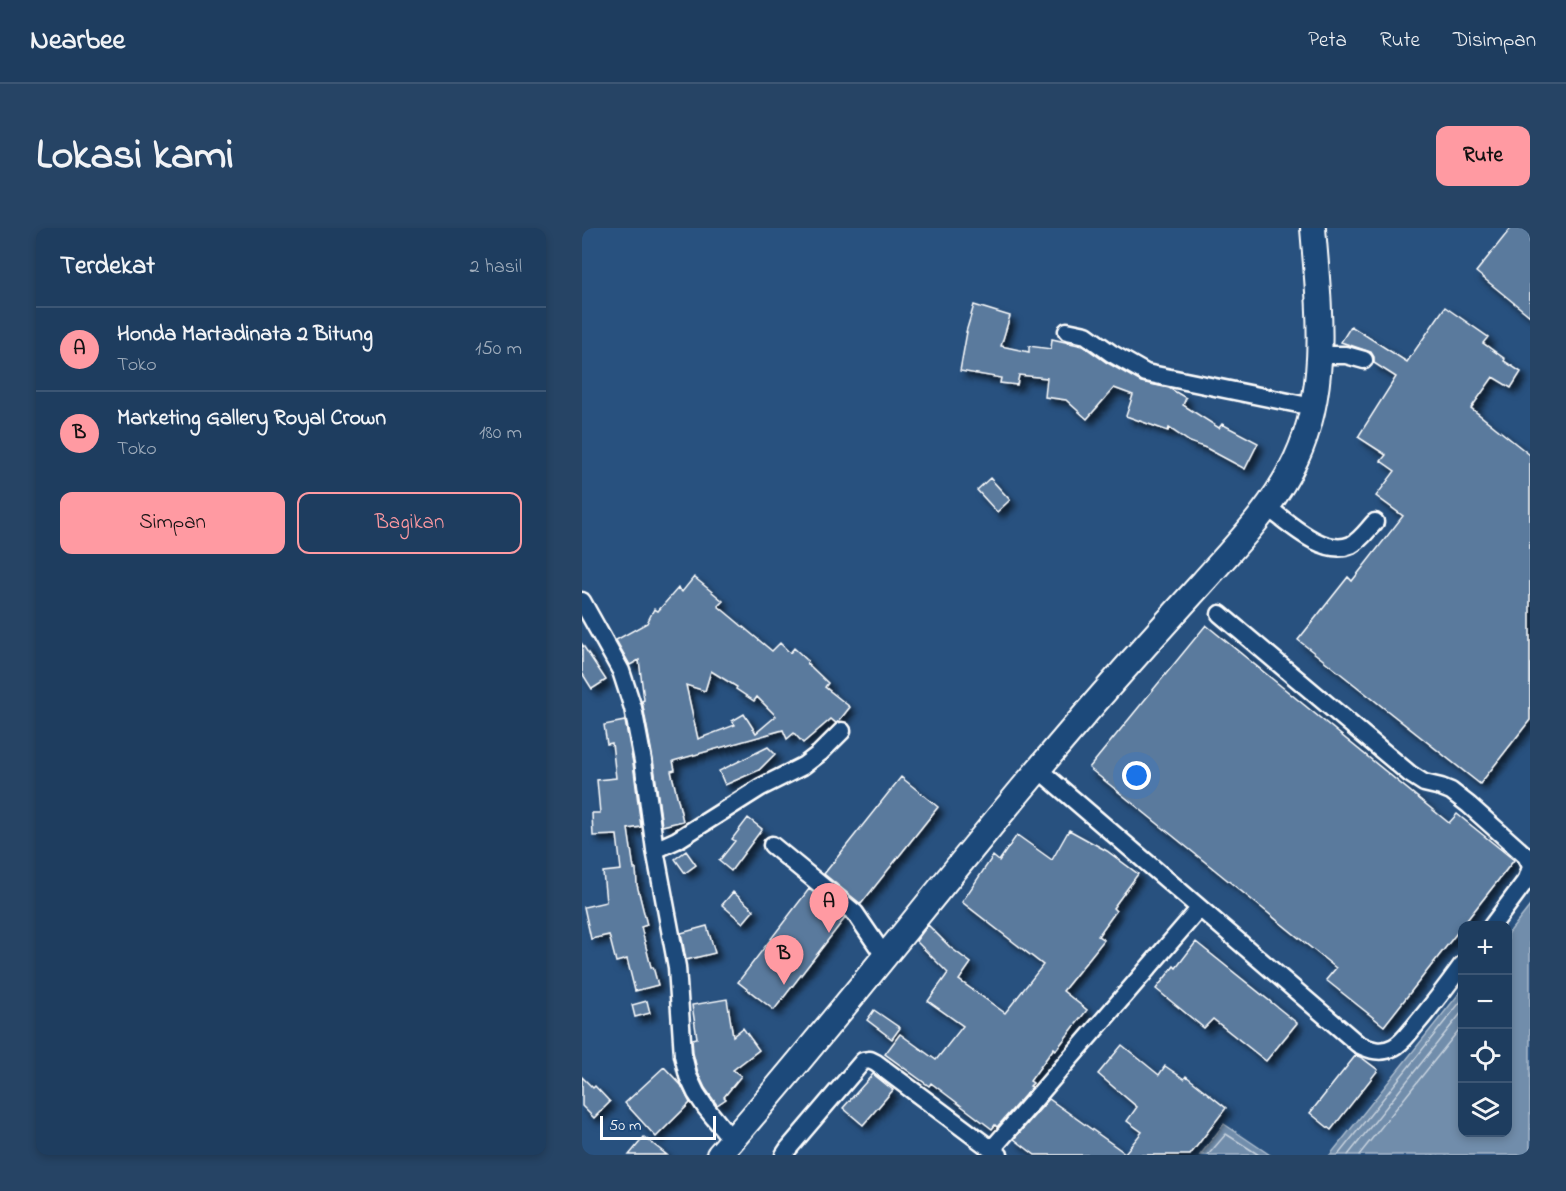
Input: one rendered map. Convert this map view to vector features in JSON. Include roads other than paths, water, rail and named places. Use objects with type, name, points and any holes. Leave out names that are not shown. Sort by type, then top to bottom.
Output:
[{"type":"highway","points":[[726,1147],[1038,770],[1242,538],[1282,484],[1297,459],[1307,429],[1318,380],[1320,312],[1313,228]]},
{"type":"street","points":[[1067,331],[1086,335],[1111,353],[1146,373],[1313,406]]},
{"type":"street","points":[[1320,355],[1346,355],[1364,360]]},
{"type":"street","points":[[1267,507],[1323,546],[1337,548],[1351,545],[1375,522]]},
{"type":"street","points":[[582,601],[621,670],[633,708],[655,850],[677,967],[683,1055],[688,1077],[726,1147]]},
{"type":"street","points":[[1220,614],[1410,774],[1424,783],[1451,791],[1469,805],[1526,855],[1530,864]]},
{"type":"street","points":[[655,850],[677,840],[761,787],[803,766],[842,731]]},
{"type":"street","points":[[1038,770],[1358,1044],[1368,1050],[1388,1049],[1404,1039],[1458,970]]},
{"type":"street","points":[[772,845],[855,913],[885,957]]},
{"type":"street","points":[[1496,921],[1527,879],[1530,870]]},
{"type":"street","points":[[784,1155],[863,1061],[870,1060],[995,1152],[1199,909]]},
{"type":"water","points":[[1530,906],[1530,1155],[1330,1155],[1458,995],[1458,1137],[1512,1137],[1512,929]]},
{"type":"water","points":[[1224,1124],[1270,1155],[1200,1155]]},
{"type":"place","name":"Honda Martadinata 2 Bitung","points":[[829,933]]},
{"type":"place","name":"Marketing Gallery Royal Crown","points":[[784,985]]}]
